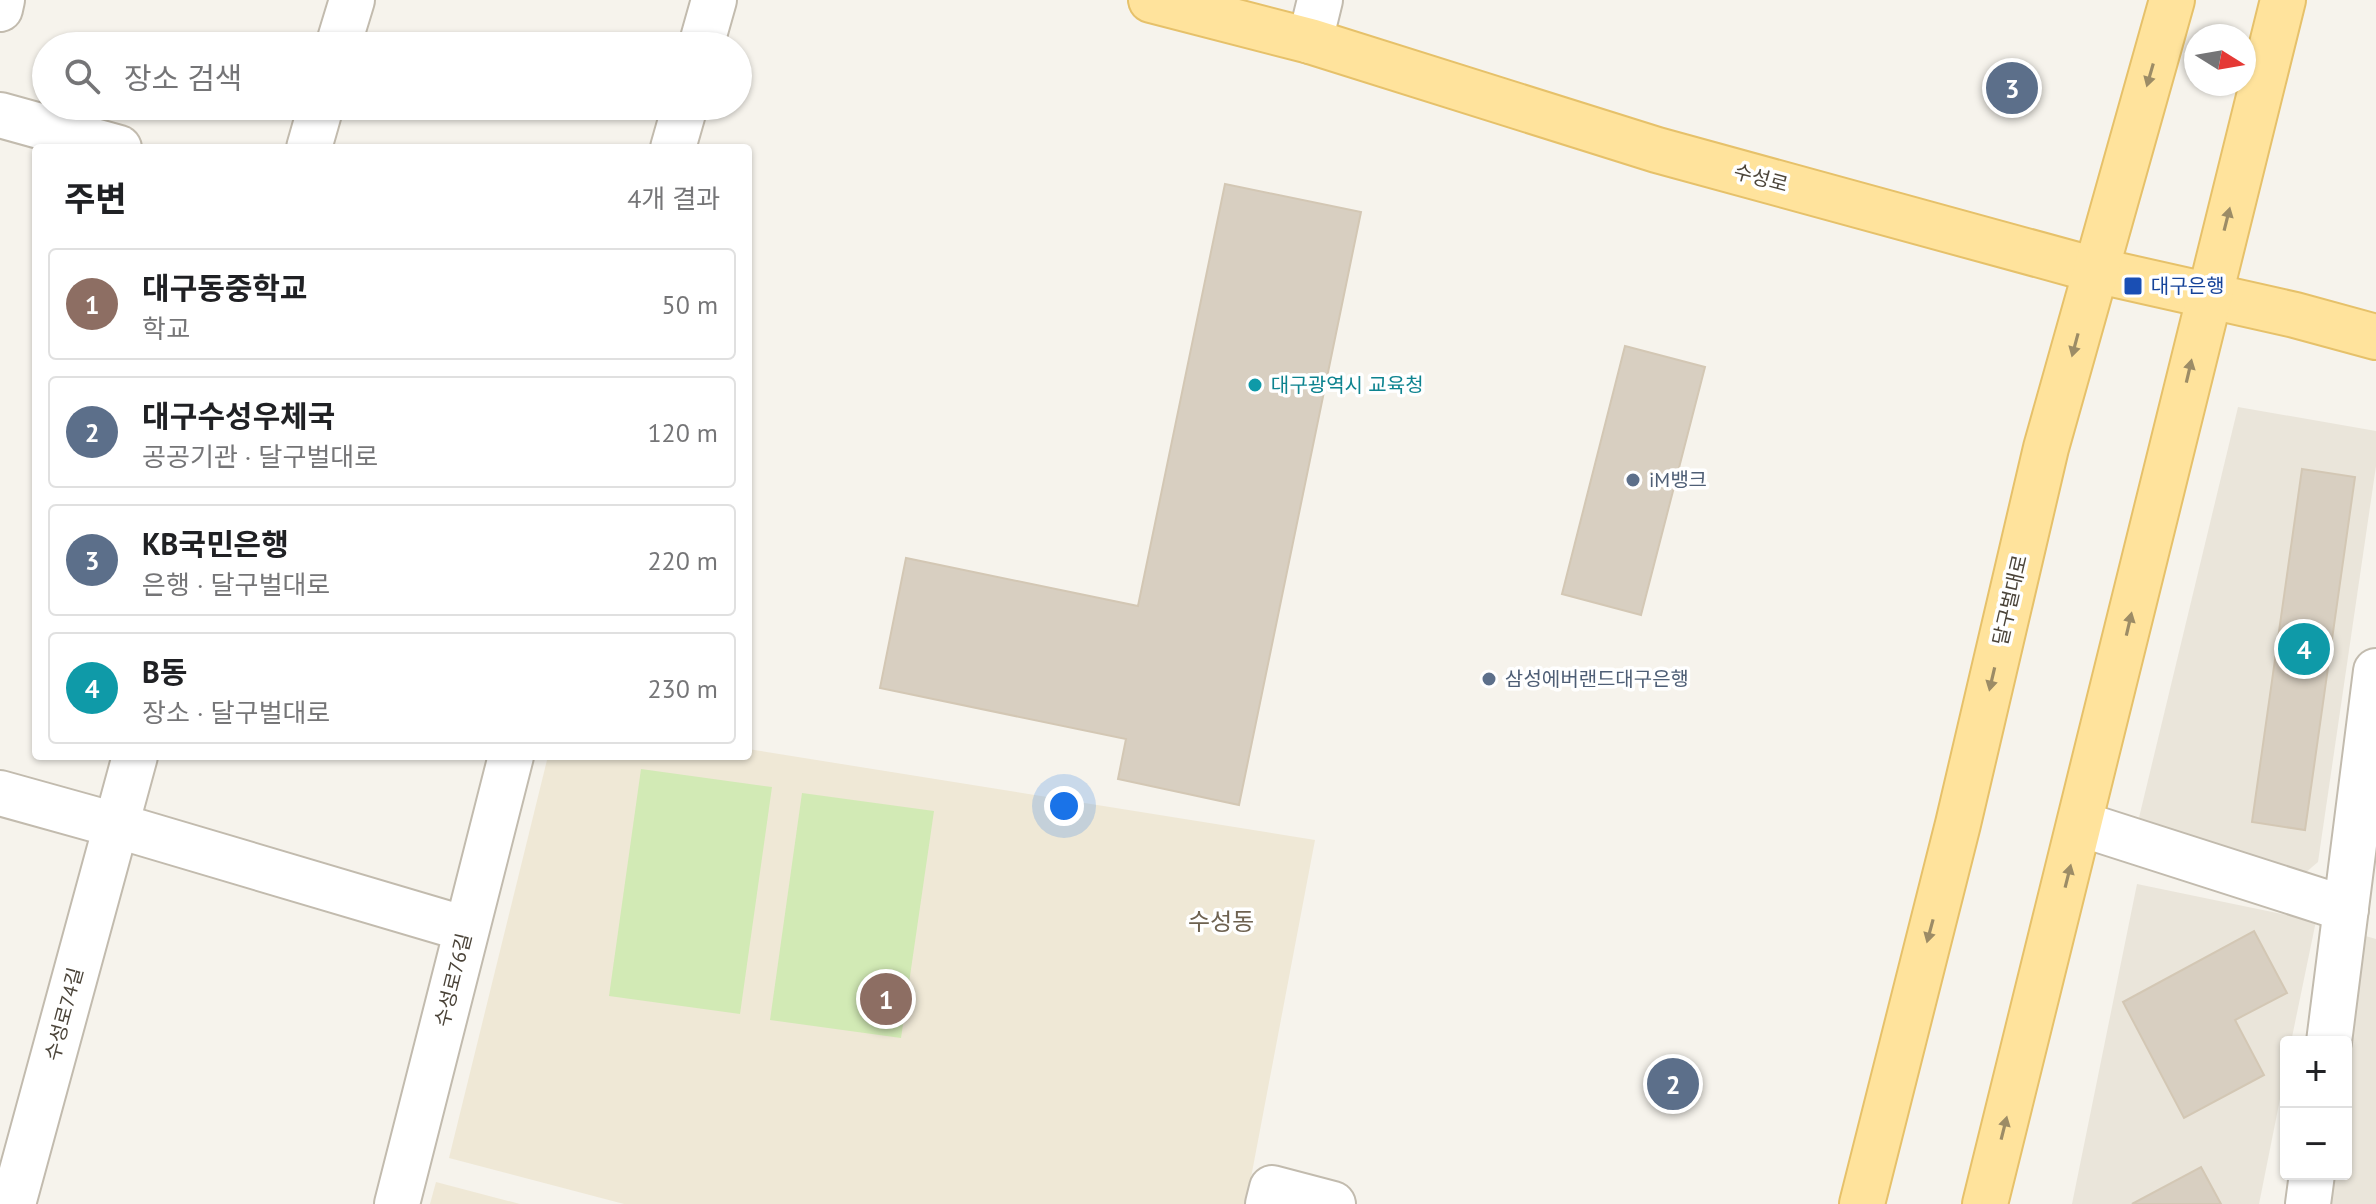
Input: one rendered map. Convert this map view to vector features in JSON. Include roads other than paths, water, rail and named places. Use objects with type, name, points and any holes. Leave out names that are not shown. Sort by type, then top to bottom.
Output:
[{"type":"main road","name":"수성로","points":[[1151,0],[1315,20],[1657,150],[2095,270],[2207,294],[2376,337]]},
{"type":"main road","name":"달구벌대로","points":[[1862,1204],[1958,824],[2046,448],[2172,0]]},
{"type":"main road","points":[[1985,1204],[2081,824],[2207,294],[2283,0]]},
{"type":"street","points":[[0,9],[2,0]]},
{"type":"street","points":[[342,32],[352,0]]},
{"type":"street","points":[[705,32],[714,0]]},
{"type":"street","points":[[0,115],[105,144]]},
{"type":"street","points":[[310,144],[317,120]]},
{"type":"street","points":[[674,144],[681,120]]},
{"type":"street","points":[[2330,1036],[2376,671]]},
{"type":"street","name":"수성로74길","points":[[13,1204],[134,760]]},
{"type":"street","name":"수성로76길","points":[[397,1204],[510,760]]},
{"type":"street","points":[[0,793],[466,929]]},
{"type":"street","points":[[2081,824],[2346,909]]},
{"type":"street","points":[[2308,1204],[2311,1180]]},
{"type":"street","points":[[1268,1204],[1272,1188],[1333,1204]]},
{"type":"place","name":"KB국민은행","points":[[2012,88]]},
{"type":"place","name":"대구은행","points":[[2133,286]]},
{"type":"place","name":"대구광역시 교육청","points":[[1255,385]]},
{"type":"place","name":"iM뱅크","points":[[1633,480]]},
{"type":"place","name":"B동","points":[[2304,649]]},
{"type":"place","name":"삼성에버랜드대구은행","points":[[1489,679]]},
{"type":"place","name":"대구동중학교","points":[[886,999]]},
{"type":"place","name":"대구수성우체국","points":[[1673,1084]]},
{"type":"district","name":"수성동","points":[[1221,922]]}]
